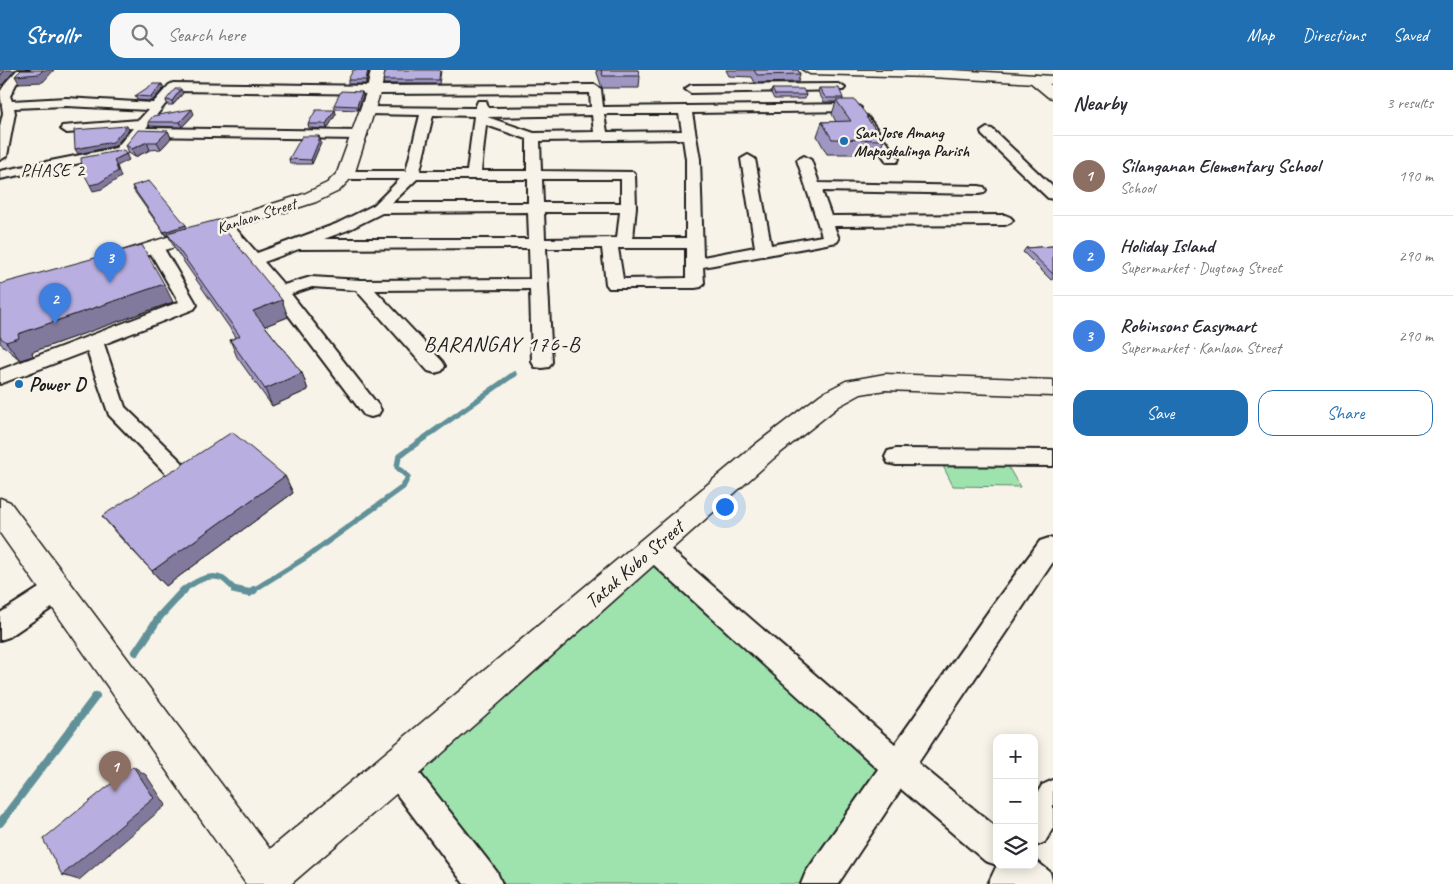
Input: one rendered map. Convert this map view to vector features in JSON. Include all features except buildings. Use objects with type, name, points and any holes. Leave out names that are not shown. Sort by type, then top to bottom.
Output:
[{"type":"street","points":[[3,158],[4,105],[10,83],[23,70]]},
{"type":"street","name":"Kanlaon Street","points":[[95,266],[310,198],[333,187],[345,174],[360,135],[378,70]]},
{"type":"street","points":[[810,70],[941,72],[1053,80]]},
{"type":"street","points":[[825,70],[892,159]]},
{"type":"street","points":[[1036,79],[1053,94]]},
{"type":"street","points":[[0,175],[118,152],[173,87],[374,90],[595,90],[601,136]]},
{"type":"street","points":[[691,89],[839,88]]},
{"type":"street","points":[[473,175],[484,89]]},
{"type":"street","points":[[4,105],[66,120],[139,128],[360,135]]},
{"type":"street","points":[[66,120],[156,107]]},
{"type":"street","points":[[368,110],[481,115],[599,110],[685,111],[855,108]]},
{"type":"street","points":[[345,174],[412,176],[628,175],[628,207],[616,244],[615,284],[695,283],[693,159],[685,111]]},
{"type":"street","points":[[254,260],[299,244],[380,208],[412,176],[427,112]]},
{"type":"street","points":[[481,115],[533,137],[689,135]]},
{"type":"street","points":[[987,132],[1053,195]]},
{"type":"street","points":[[533,137],[542,362]]},
{"type":"street","points":[[48,152],[67,148],[67,163]]},
{"type":"street","points":[[748,159],[764,251]]},
{"type":"street","points":[[1030,159],[1045,169]]},
{"type":"street","points":[[695,263],[831,239],[804,160]]},
{"type":"street","points":[[814,187],[979,190]]},
{"type":"street","points":[[380,208],[628,207]]},
{"type":"street","points":[[825,220],[1005,220]]},
{"type":"street","points":[[225,225],[280,292],[371,410]]},
{"type":"street","points":[[299,244],[694,243]]},
{"type":"street","points":[[0,377],[188,305],[155,247]]},
{"type":"street","points":[[280,292],[312,282],[361,286],[539,284]]},
{"type":"street","points":[[361,286],[436,366]]},
{"type":"street","points":[[94,342],[116,410],[183,476]]},
{"type":"street","name":"Tatak Kubo Street","points":[[269,881],[652,548],[817,409],[842,393],[856,387],[885,382],[1053,388]]},
{"type":"street","points":[[896,457],[1053,458]]},
{"type":"street","points":[[5,527],[59,589],[118,674],[269,881]]},
{"type":"street","points":[[652,548],[898,767],[993,846]]},
{"type":"street","points":[[818,884],[1004,610],[1049,548]]},
{"type":"street","points":[[0,628],[59,589]]},
{"type":"street","points":[[397,769],[485,884]]},
{"type":"street","points":[[1038,824],[1053,796]]},
{"type":"street","points":[[1005,884],[1014,869]]},
{"type":"street","points":[[1021,869],[1038,884]]},
{"type":"green space","points":[[941,462],[1006,463],[1020,487],[953,486]]},
{"type":"green space","points":[[656,559],[889,768],[806,884],[502,884],[415,771]]},
{"type":"waterway","points":[[252,591],[305,558],[403,487],[408,477],[397,467],[399,456],[514,374]]},
{"type":"waterway","points":[[182,591],[196,582],[212,577],[223,579],[237,590]]},
{"type":"waterway","points":[[136,652],[160,616],[184,590]]},
{"type":"waterway","points":[[237,590],[249,593],[254,590]]},
{"type":"waterway","points":[[0,823],[96,696]]},
{"type":"place","name":"San Jose Amang Mapagkalinga Parish","points":[[844,141]]},
{"type":"place","name":"Robinsons Easymart","points":[[110,283]]},
{"type":"place","name":"Holiday Island","points":[[55,324]]},
{"type":"place","name":"Power D","points":[[19,384]]},
{"type":"place","name":"Silanganan Elementary School","points":[[115,792]]},
{"type":"district","name":"PHASE 2","points":[[53,170]]},
{"type":"district","name":"BARANGAY 176-B","points":[[502,343]]}]
